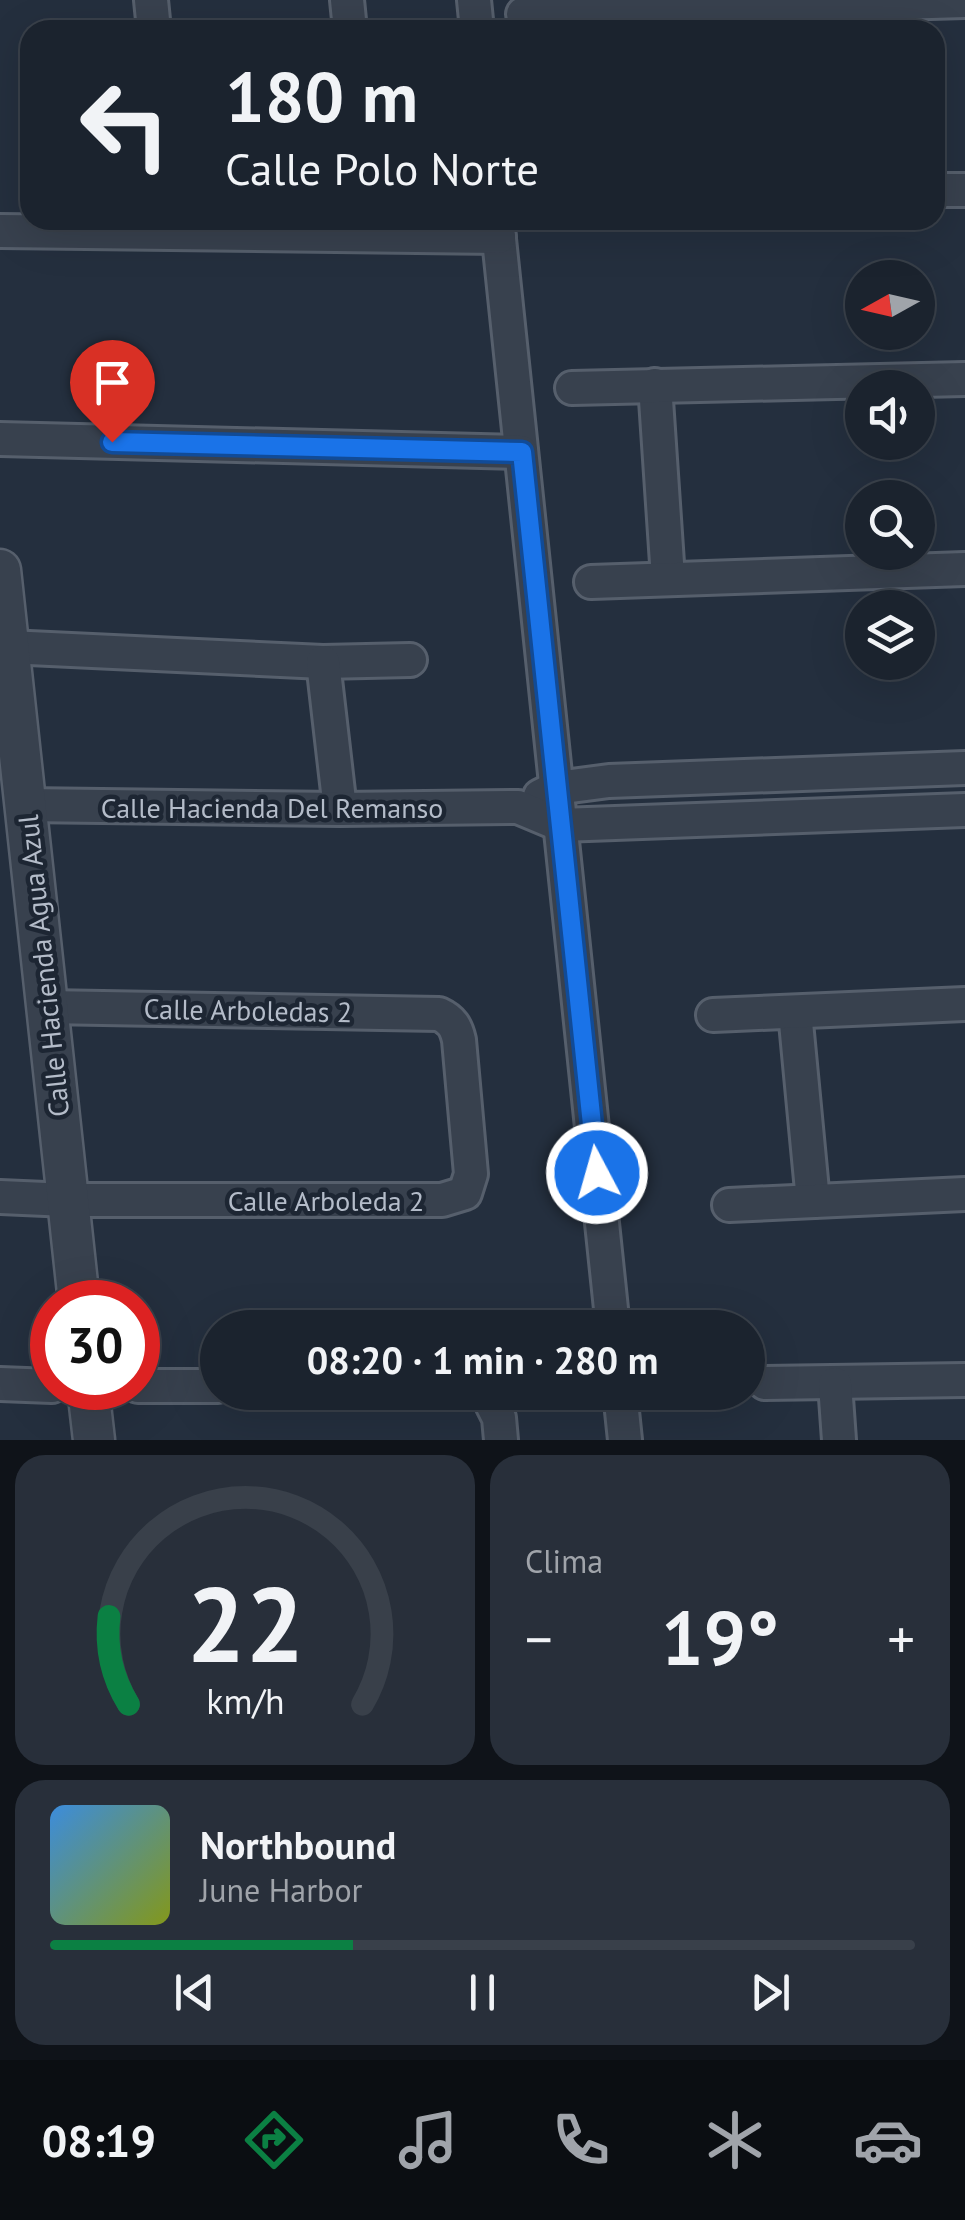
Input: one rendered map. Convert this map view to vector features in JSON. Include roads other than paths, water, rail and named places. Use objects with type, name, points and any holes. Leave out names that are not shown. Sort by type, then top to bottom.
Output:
[{"type":"street","points":[[523,14],[636,20],[965,1]]},
{"type":"street","points":[[0,231],[35,230]]},
{"type":"street","points":[[498,230],[611,1310]]},
{"type":"street","points":[[572,388],[965,378]]},
{"type":"street","points":[[655,385],[668,578]]},
{"type":"street","points":[[0,439],[522,452]]},
{"type":"street","points":[[591,582],[965,569]]},
{"type":"street","name":"Calle Hacienda Agua Azul","points":[[0,570],[77,1280]]},
{"type":"street","points":[[8,648],[324,662],[410,660]]},
{"type":"street","points":[[324,662],[340,810]]},
{"type":"street","name":"Calle Hacienda Del Remanso","points":[[518,807],[556,788],[609,781],[965,768]]},
{"type":"street","name":"Calle Hacienda Del Remanso","points":[[26,804],[340,810],[518,807],[560,824],[965,810]]},
{"type":"street","points":[[713,1015],[965,1004]]},
{"type":"street","name":"Calle Arboledas 2","points":[[47,1007],[427,1013],[449,1018]]},
{"type":"street","points":[[795,1012],[813,1201]]},
{"type":"street","name":"Calle Arboleda 2","points":[[0,1197],[454,1198],[469,1184],[471,1156],[459,1040],[449,1018]]},
{"type":"street","points":[[729,1205],[965,1194]]},
{"type":"street","points":[[765,1383],[965,1380]]},
{"type":"street","points":[[0,1384],[30,1385]]},
{"type":"street","points":[[834,1384],[839,1440]]},
{"type":"street","points":[[160,1386],[200,1386]]},
{"type":"street","points":[[91,1410],[94,1440]]},
{"type":"street","points":[[495,1410],[501,1440]]},
{"type":"street","points":[[622,1410],[625,1440]]}]
